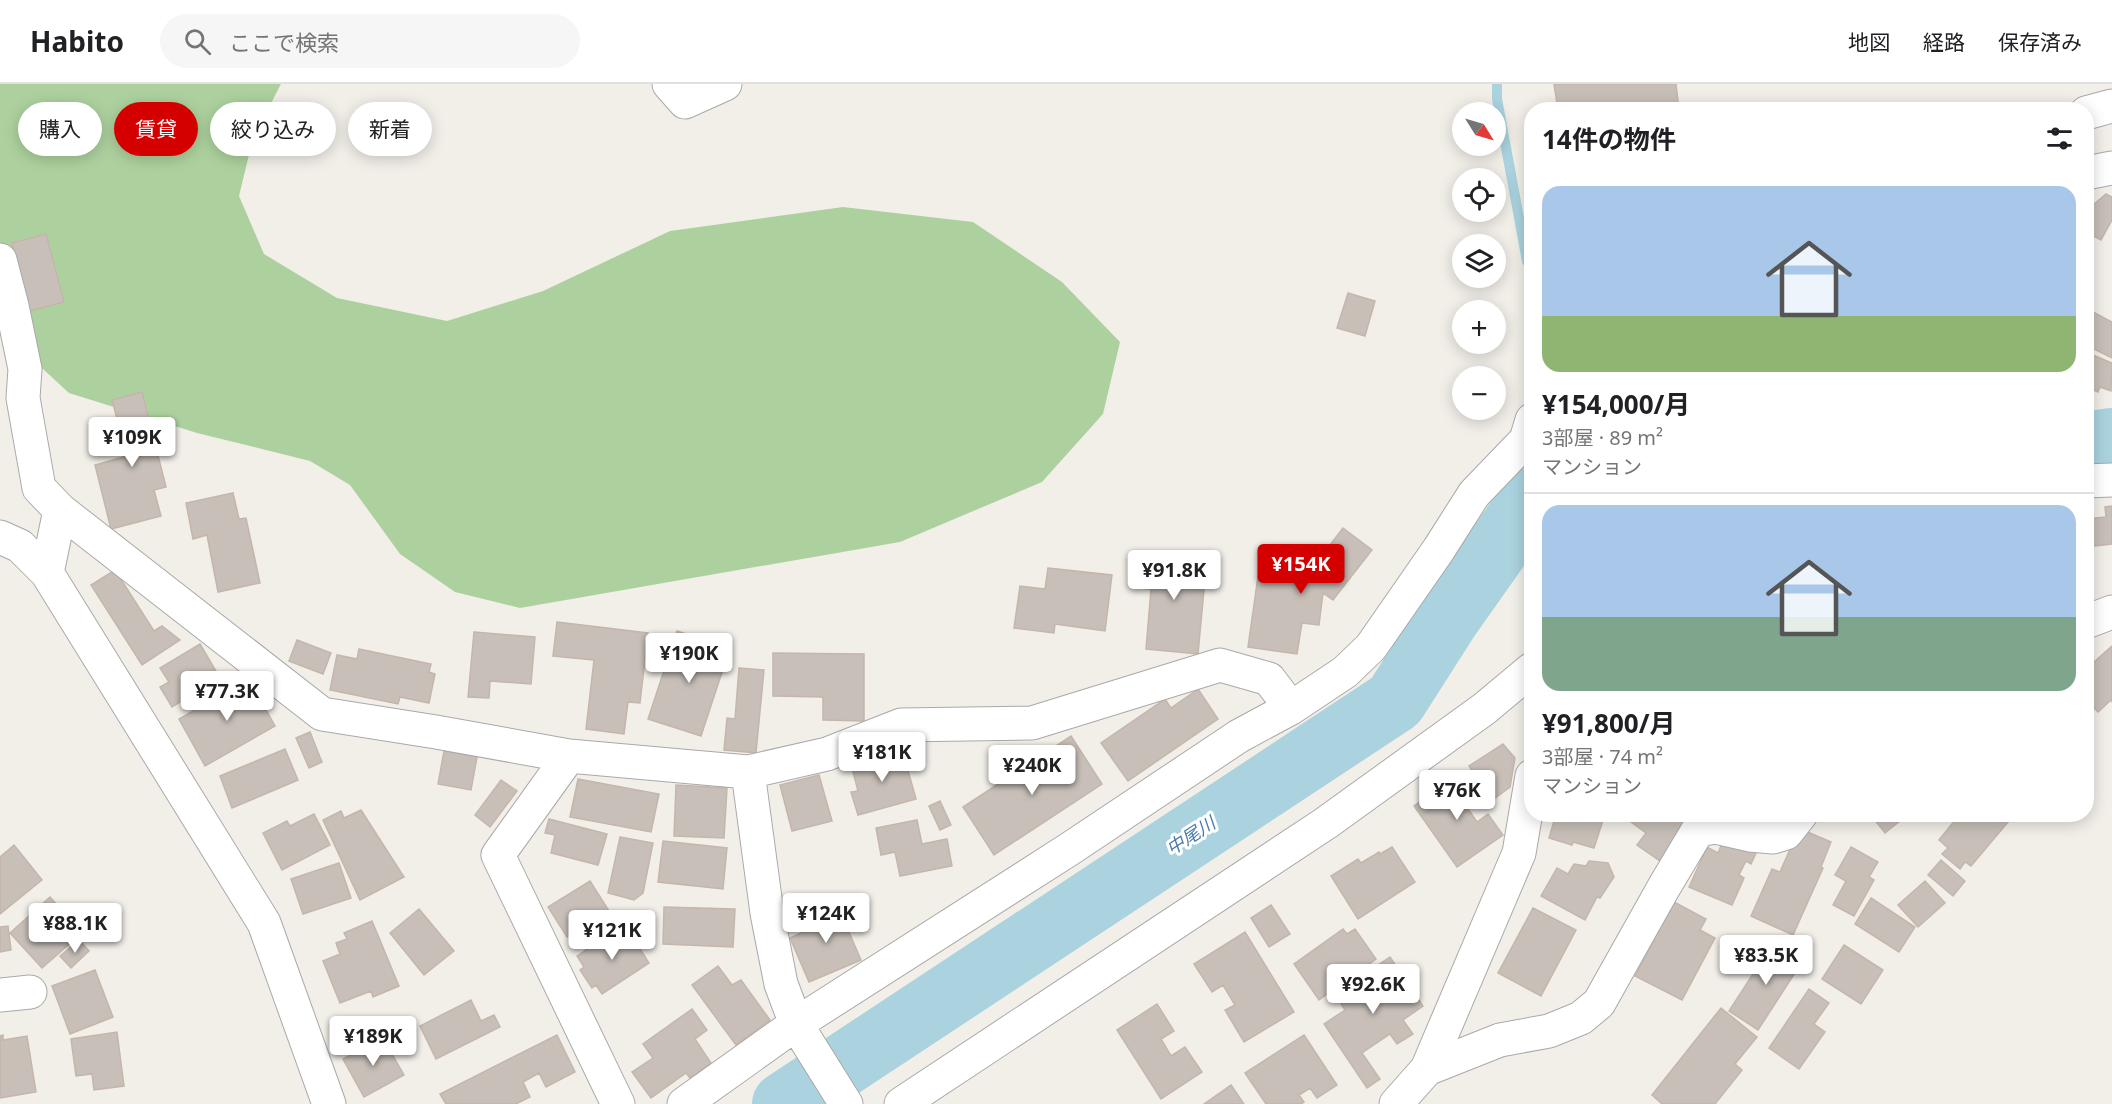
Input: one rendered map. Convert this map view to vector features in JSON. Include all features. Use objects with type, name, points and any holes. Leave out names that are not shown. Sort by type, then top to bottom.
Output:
[{"type":"street","points":[[669,84],[685,102],[725,84]]},
{"type":"street","points":[[2094,111],[2112,106]]},
{"type":"street","points":[[2094,171],[2112,168]]},
{"type":"street","points":[[0,260],[25,369],[23,398],[39,488],[60,510],[322,714],[569,756],[748,772],[827,754],[901,725],[1032,723],[1220,665],[1269,679],[1292,708]]},
{"type":"street","points":[[684,1104],[796,1024],[1068,850],[1239,736],[1292,708],[1345,672],[1371,647],[1474,494],[1524,442]]},
{"type":"street","points":[[2094,481],[2112,480]]},
{"type":"street","points":[[47,573],[60,510]]},
{"type":"street","points":[[0,537],[20,546],[47,573],[264,924],[329,1104]]},
{"type":"street","points":[[2094,619],[2112,612]]},
{"type":"street","points":[[901,1104],[1326,823],[1484,709],[1524,676]]},
{"type":"street","points":[[569,756],[498,855],[618,1104]]},
{"type":"street","points":[[748,772],[767,913],[781,984],[796,1024],[846,1104]]},
{"type":"street","points":[[1396,1104],[1426,1069],[1520,854],[1525,822]]},
{"type":"street","points":[[1426,1069],[1500,1040],[1549,1031],[1581,1018],[1599,1003],[1698,830],[1715,827],[1750,835],[1773,837],[1786,833],[1795,822]]},
{"type":"green space","points":[[0,84],[281,84],[272,102],[210,102],[210,156],[249,156],[239,196],[264,254],[337,298],[447,321],[543,291],[670,231],[843,207],[973,222],[1062,282],[1120,342],[1103,414],[1042,482],[900,542],[520,608],[455,592],[400,554],[350,485],[310,461],[197,433],[69,393],[17,345],[0,313]]},
{"type":"building","points":[[1554,84],[1676,84],[1678,102],[1557,102]]},
{"type":"building","points":[[2106,194],[2112,197],[2112,220],[2101,240],[2094,236],[2094,204]]},
{"type":"building","points":[[46,234],[64,302],[29,311],[12,243]]},
{"type":"building","points":[[1348,293],[1375,301],[1365,336],[1337,328]]},
{"type":"building","points":[[2094,313],[2112,322],[2112,358],[2094,349]]},
{"type":"building","points":[[2094,355],[2112,363],[2111,391],[2100,387],[2098,392],[2094,390]]},
{"type":"building","points":[[142,392],[166,487],[154,490],[161,516],[111,529],[95,465],[127,456],[112,400]]},
{"type":"building","points":[[233,493],[239,519],[246,518],[260,583],[218,592],[207,535],[193,539],[186,503]]},
{"type":"building","points":[[2112,506],[2112,544],[2094,546],[2094,518],[2106,517],[2105,507]]},
{"type":"building","points":[[1343,528],[1372,550],[1333,600],[1323,593],[1319,625],[1302,623],[1297,654],[1248,647],[1258,576],[1267,577],[1269,565],[1310,571]]},
{"type":"building","points":[[1144,552],[1207,558],[1198,654],[1146,649],[1151,589],[1140,588]]},
{"type":"building","points":[[1048,568],[1112,575],[1105,631],[1055,624],[1054,633],[1014,628],[1020,586],[1045,589]]},
{"type":"building","points":[[115,570],[154,631],[162,626],[180,640],[142,665],[91,585]]},
{"type":"building","points":[[557,622],[648,633],[640,703],[628,702],[624,734],[586,729],[594,660],[553,656]]},
{"type":"building","points":[[677,631],[730,648],[701,736],[648,719]]},
{"type":"building","points":[[474,632],[535,637],[531,684],[490,681],[489,698],[468,697]]},
{"type":"building","points":[[297,640],[331,653],[323,674],[289,661]]},
{"type":"building","points":[[200,644],[220,678],[172,707],[160,687],[169,682],[160,668]]},
{"type":"building","points":[[2112,646],[2112,702],[2111,700],[2098,712],[2094,708],[2094,662]]},
{"type":"building","points":[[359,649],[431,664],[429,672],[435,674],[429,703],[400,697],[398,704],[330,690],[337,655],[357,659]]},
{"type":"building","points":[[773,653],[864,654],[864,721],[823,720],[823,697],[773,696]]},
{"type":"building","points":[[739,668],[764,670],[756,753],[724,750],[727,718],[735,719]]},
{"type":"building","points":[[249,679],[275,726],[205,766],[179,719]]},
{"type":"building","points":[[1198,689],[1218,719],[1128,781],[1101,743],[1165,699],[1171,708]]},
{"type":"building","points":[[310,732],[322,762],[309,768],[296,738]]},
{"type":"building","points":[[1071,736],[1102,784],[994,855],[963,807]]},
{"type":"building","points":[[1503,744],[1515,758],[1510,787],[1491,801],[1469,766]]},
{"type":"building","points":[[285,749],[298,780],[232,808],[220,776]]},
{"type":"building","points":[[902,749],[916,799],[858,815],[851,792],[858,791],[851,764]]},
{"type":"building","points":[[444,751],[477,757],[471,790],[438,784]]},
{"type":"building","points":[[1459,774],[1477,799],[1466,806],[1477,822],[1488,814],[1503,835],[1457,867],[1414,806]]},
{"type":"building","points":[[819,775],[832,821],[792,831],[780,785]]},
{"type":"building","points":[[578,779],[659,794],[651,832],[570,817]]},
{"type":"building","points":[[501,780],[517,791],[490,827],[475,815]]},
{"type":"building","points":[[676,785],[727,788],[724,838],[674,836]]},
{"type":"building","points":[[940,801],[951,825],[940,830],[929,806]]},
{"type":"building","points":[[361,810],[404,877],[360,900],[323,820],[341,811],[344,818]]},
{"type":"building","points":[[314,814],[330,845],[282,870],[263,833],[287,821],[290,826]]},
{"type":"building","points":[[549,819],[607,834],[598,865],[551,853],[555,835],[545,833]]},
{"type":"building","points":[[917,820],[922,844],[947,839],[952,866],[900,876],[895,852],[881,855],[876,828]]},
{"type":"building","points":[[1554,822],[1602,822],[1594,848],[1573,842],[1572,845],[1549,838]]},
{"type":"building","points":[[1631,822],[1688,822],[1660,861],[1637,845],[1646,833]]},
{"type":"building","points":[[1876,822],[1899,822],[1885,833]]},
{"type":"building","points":[[1954,822],[2008,822],[1971,866],[1965,862],[1960,869],[1942,854],[1948,848],[1939,840]]},
{"type":"building","points":[[1805,831],[1831,842],[1821,867],[1823,868],[1793,935],[1751,916],[1772,869],[1780,872],[1795,838]]},
{"type":"building","points":[[620,837],[653,843],[643,893],[634,900],[608,893]]},
{"type":"building","points":[[663,841],[727,848],[723,889],[658,882]]},
{"type":"building","points":[[1723,841],[1757,851],[1751,864],[1746,861],[1739,875],[1744,878],[1732,905],[1689,887],[1707,847],[1718,853]]},
{"type":"building","points":[[14,845],[42,880],[0,914],[0,857]]},
{"type":"building","points":[[1392,847],[1415,882],[1358,919],[1331,876],[1358,859],[1361,863]]},
{"type":"building","points":[[1851,847],[1878,862],[1869,877],[1874,880],[1854,916],[1833,905],[1846,881],[1835,875]]},
{"type":"building","points":[[1941,860],[1965,881],[1953,896],[1928,875]]},
{"type":"building","points":[[1589,861],[1608,863],[1614,877],[1600,898],[1597,897],[1585,920],[1541,896],[1557,868],[1568,874],[1574,864],[1586,866]]},
{"type":"building","points":[[339,863],[351,898],[303,914],[291,879]]},
{"type":"building","points":[[590,881],[609,911],[567,937],[548,907]]},
{"type":"building","points":[[1925,881],[1945,903],[1918,927],[1898,905]]},
{"type":"building","points":[[50,897],[82,933],[42,968],[10,933]]},
{"type":"building","points":[[1871,898],[1915,927],[1899,952],[1855,924]]},
{"type":"building","points":[[836,902],[861,960],[809,982],[790,938],[817,926],[811,913]]},
{"type":"building","points":[[1674,902],[1706,919],[1700,930],[1715,938],[1682,1000],[1635,976]]},
{"type":"building","points":[[1271,905],[1290,934],[1269,947],[1251,918]]},
{"type":"building","points":[[664,907],[735,909],[733,947],[663,944]]},
{"type":"building","points":[[1533,908],[1576,930],[1541,996],[1498,973]]},
{"type":"building","points":[[419,909],[454,951],[424,975],[390,933]]},
{"type":"building","points":[[372,921],[399,986],[373,997],[371,991],[340,1003],[323,961],[340,954],[336,943],[347,939],[344,933]]},
{"type":"building","points":[[8,926],[11,950],[0,952],[0,927]]},
{"type":"building","points":[[617,929],[623,937],[630,933],[649,963],[602,994],[596,985],[592,988],[580,970],[584,967],[577,956]]},
{"type":"building","points":[[1343,929],[1347,934],[1355,929],[1376,959],[1319,1000],[1294,964]]},
{"type":"building","points":[[1245,932],[1294,1012],[1244,1042],[1225,1010],[1235,1005],[1223,985],[1212,992],[1194,964]]},
{"type":"building","points":[[79,940],[89,951],[71,968],[60,956]]},
{"type":"building","points":[[1773,943],[1802,962],[1758,1030],[1729,1011]]},
{"type":"building","points":[[1844,945],[1883,970],[1861,1004],[1822,979]]},
{"type":"building","points":[[1390,957],[1423,1006],[1403,1020],[1413,1034],[1397,1044],[1390,1034],[1362,1053],[1380,1079],[1367,1088],[1324,1024],[1345,1010],[1335,994]]},
{"type":"building","points":[[718,966],[732,985],[741,980],[770,1020],[736,1045],[692,985]]},
{"type":"building","points":[[95,970],[113,1017],[70,1034],[52,986]]},
{"type":"building","points":[[1809,989],[1829,1003],[1814,1024],[1825,1032],[1799,1069],[1769,1048]]},
{"type":"building","points":[[471,1000],[481,1021],[494,1015],[500,1027],[436,1059],[420,1026]]},
{"type":"building","points":[[1157,1004],[1174,1031],[1161,1039],[1171,1056],[1185,1047],[1202,1072],[1161,1099],[1117,1030]]},
{"type":"building","points":[[1721,1008],[1757,1037],[1735,1064],[1742,1070],[1715,1104],[1662,1104],[1652,1095]]},
{"type":"building","points":[[692,1009],[707,1030],[695,1039],[711,1063],[690,1078],[686,1073],[651,1098],[632,1072],[653,1058],[643,1044]]},
{"type":"building","points":[[117,1032],[124,1086],[94,1090],[92,1074],[76,1076],[71,1039]]},
{"type":"building","points":[[3,1035],[3,1040],[27,1036],[36,1092],[0,1098],[0,1036]]},
{"type":"building","points":[[557,1035],[575,1072],[546,1087],[539,1073],[523,1082],[530,1097],[516,1104],[446,1104],[440,1094]]},
{"type":"building","points":[[1304,1035],[1337,1085],[1317,1098],[1310,1088],[1299,1095],[1304,1102],[1301,1104],[1266,1104],[1245,1073]]},
{"type":"building","points":[[382,1037],[404,1075],[364,1097],[343,1059]]},
{"type":"building","points":[[1231,1085],[1244,1104],[1204,1104]]},
{"type":"waterway","points":[[1497,84],[1497,99],[1524,245]]},
{"type":"waterway","name":"中尾川","points":[[2094,443],[2112,440]]},
{"type":"waterway","name":"中尾川","points":[[784,1104],[1395,701],[1448,618],[1524,510]]}]
